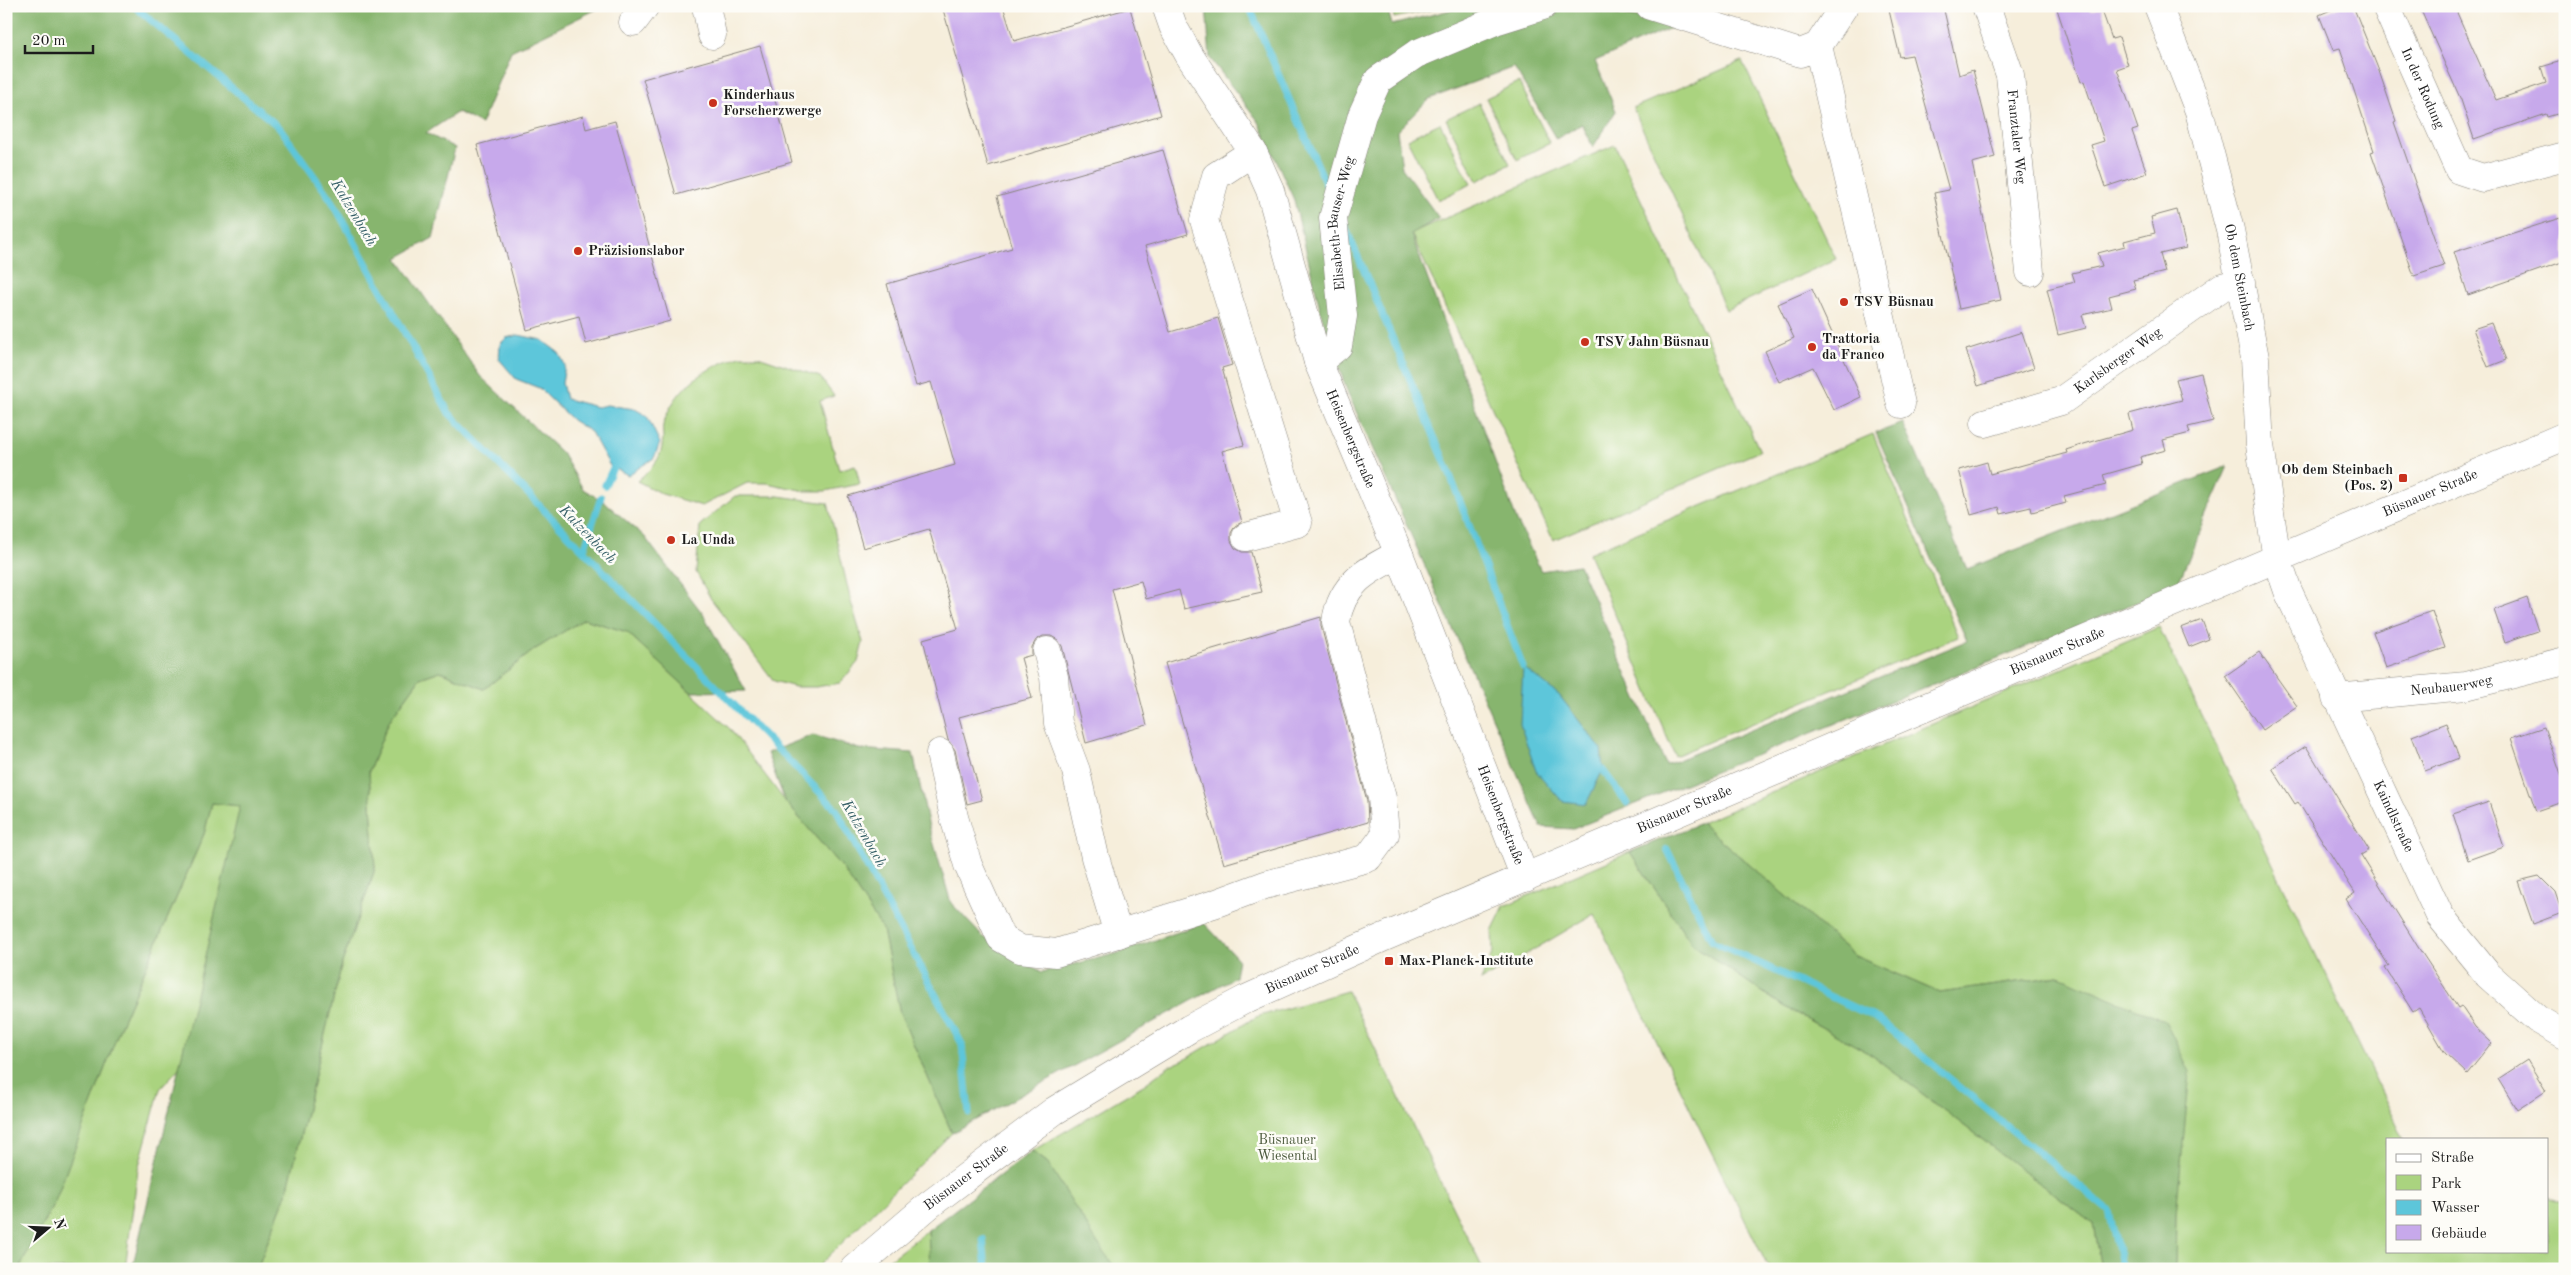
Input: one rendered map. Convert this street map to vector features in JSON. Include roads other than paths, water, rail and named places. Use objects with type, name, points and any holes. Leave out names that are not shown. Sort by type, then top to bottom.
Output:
[{"type":"street","points":[[706,6],[712,35]]},
{"type":"street","name":"Heisenbergstraße","points":[[1166,6],[1173,26],[1188,55],[1253,152],[1270,190],[1318,362],[1399,554],[1526,878]]},
{"type":"street","name":"Elisabeth-Bauser-Weg","points":[[1318,362],[1338,346],[1343,316],[1333,218],[1362,115],[1378,80],[1416,54],[1495,21],[1542,6]]},
{"type":"street","points":[[1650,6],[1800,53],[1818,46],[1844,6]]},
{"type":"street","name":"Franztaler Weg","points":[[1986,6],[2010,75],[2030,272]]},
{"type":"street","name":"Ob dem Steinbach","points":[[2158,6],[2199,112],[2242,282],[2255,358],[2260,445],[2277,559]]},
{"type":"street","name":"In der Rodung","points":[[2386,6],[2459,170],[2483,178],[2565,156]]},
{"type":"street","points":[[1818,46],[1901,404]]},
{"type":"street","points":[[1246,537],[1298,523],[1204,220],[1216,176],[1253,152]]},
{"type":"street","name":"Karlsberger Weg","points":[[1985,423],[2061,400],[2222,287],[2242,282]]},
{"type":"street","name":"Büsnauer Straße","points":[[854,1269],[929,1205],[1054,1111],[1189,1030],[1246,1000],[1320,966],[2565,436]]},
{"type":"street","points":[[940,753],[954,817],[968,864],[1001,938],[1020,949],[1056,953],[1214,904],[1265,885],[1368,858],[1385,835],[1378,799],[1333,636],[1338,609],[1347,589],[1376,565],[1399,554]]},
{"type":"street","name":"Kaindlstraße","points":[[2277,559],[2288,591],[2336,698],[2440,916],[2488,975],[2537,1019],[2565,1035]]},
{"type":"street","points":[[1047,651],[1054,677],[1058,723],[1076,771],[1095,857],[1118,934]]},
{"type":"street","name":"Neubauerweg","points":[[2336,698],[2466,686],[2565,661]]},
{"type":"water","points":[[518,335],[542,340],[559,353],[565,365],[562,383],[566,399],[597,407],[607,405],[635,409],[647,416],[660,443],[654,458],[628,475],[610,466],[591,432],[572,420],[539,388],[516,379],[499,359],[500,344],[506,338]]},
{"type":"water","points":[[1523,667],[1559,695],[1601,749],[1603,770],[1586,804],[1562,801],[1536,771],[1520,724]]},
{"type":"waterway","name":"Katzenbach","points":[[134,6],[280,128],[332,201],[449,413],[836,809],[962,1044],[969,1113]]},
{"type":"waterway","points":[[1249,6],[1331,196]]},
{"type":"waterway","points":[[1345,226],[1447,467],[1523,667]]},
{"type":"waterway","points":[[605,485],[613,468]]},
{"type":"waterway","points":[[584,550],[601,497]]},
{"type":"waterway","points":[[1603,770],[1627,803]]},
{"type":"waterway","points":[[1667,849],[1712,941],[1878,1019],[2109,1211],[2122,1269]]},
{"type":"waterway","name":"Katzenbach","points":[[983,1239],[986,1269]]},
{"type":"place","name":"Kinderhaus Forscherzwerge","points":[[713,103]]},
{"type":"place","name":"Präzisionslabor","points":[[578,251]]},
{"type":"place","name":"TSV Büsnau","points":[[1844,302]]},
{"type":"place","name":"TSV Jahn Büsnau","points":[[1585,342]]},
{"type":"place","name":"Trattoria da Franco","points":[[1812,347]]},
{"type":"place","name":"Ob dem Steinbach (Pos. 2)","points":[[2403,478]]},
{"type":"place","name":"La Unda","points":[[671,540]]},
{"type":"place","name":"Max-Planck-Institute","points":[[1389,961]]},
{"type":"park label","name":"Büsnauer Wiesental","points":[[1287,1148]]}]
